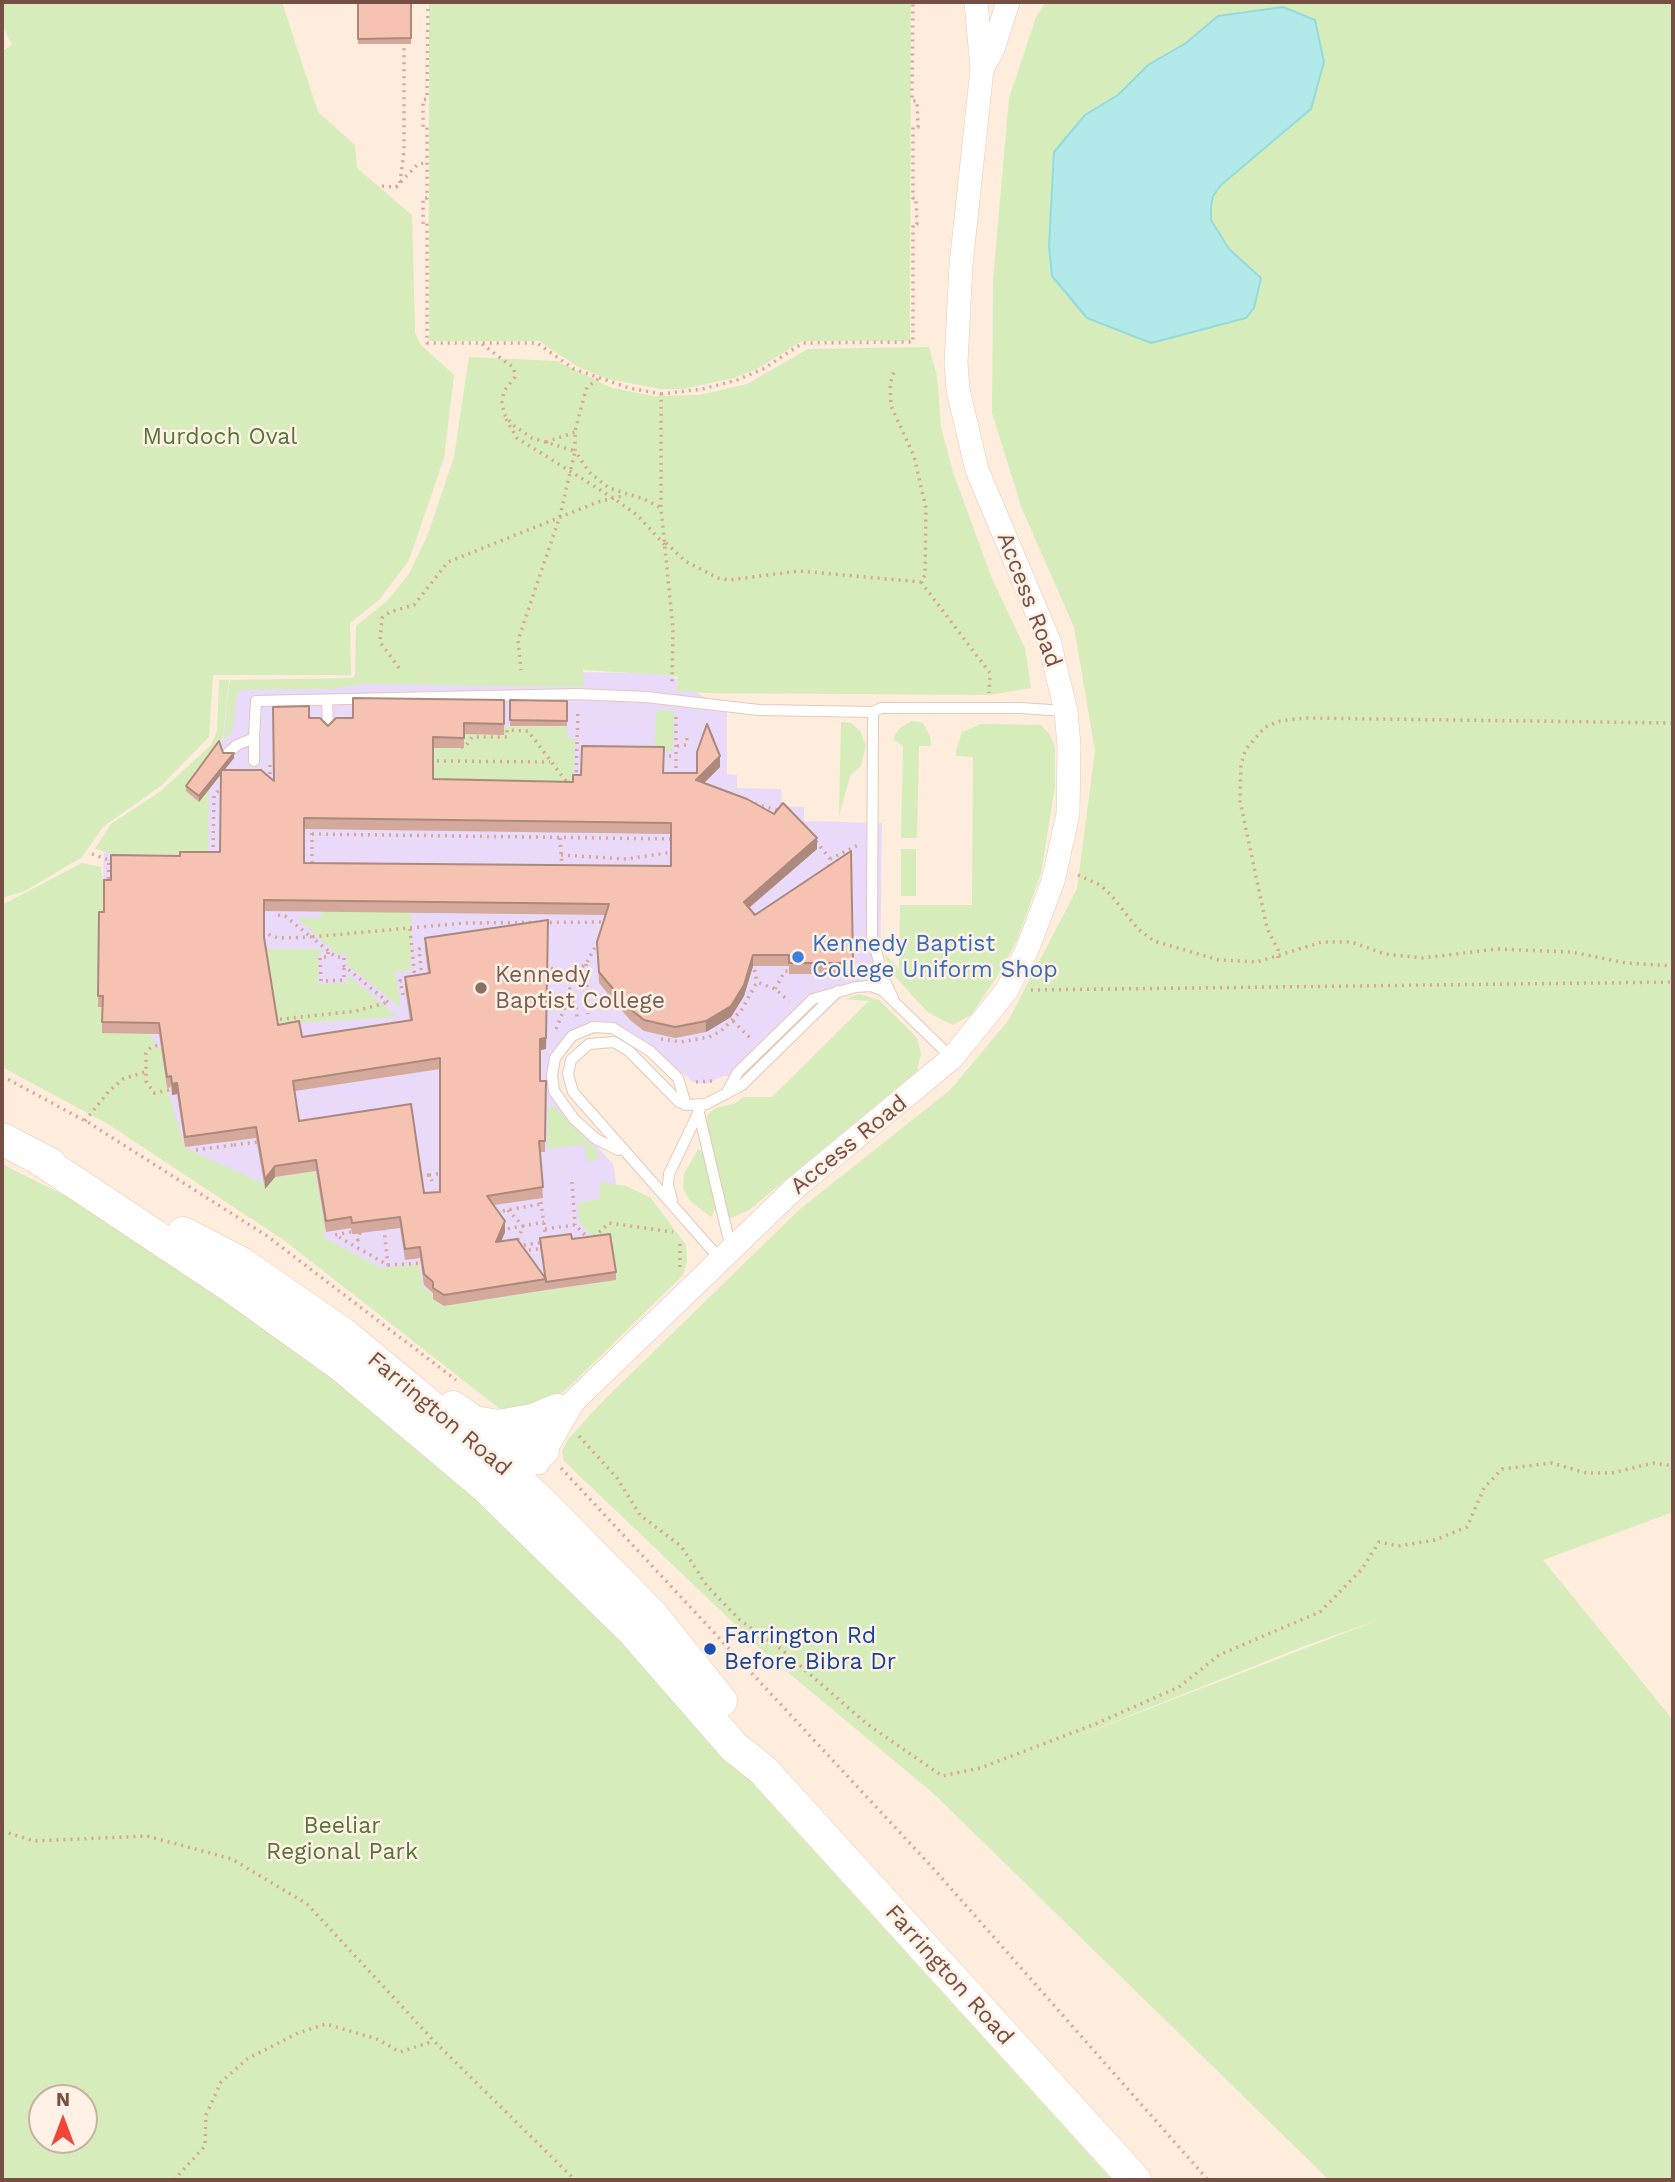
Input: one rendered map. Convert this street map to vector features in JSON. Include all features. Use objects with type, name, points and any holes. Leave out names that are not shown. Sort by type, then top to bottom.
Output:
[{"type":"main road","name":"Farrington Road","points":[[2,1139],[252,1270],[503,1455],[545,1506],[652,1615],[744,1730],[763,1770]]},
{"type":"main road","name":"Farrington Road","points":[[33,1154],[232,1287],[342,1366],[487,1488],[644,1644],[734,1747],[763,1770],[1135,2180]]},
{"type":"main road","points":[[252,1270],[271,1273],[289,1283],[355,1329],[474,1422],[507,1426],[568,1415]]},
{"type":"main road","points":[[383,1401],[456,1455],[475,1462],[503,1455],[527,1461],[543,1450]]},
{"type":"main road","points":[[503,1455],[495,1471],[498,1483],[636,1618],[643,1633],[644,1644]]},
{"type":"street","name":"Access Road","points":[[545,1506],[536,1476],[543,1450],[568,1415],[725,1254],[795,1188],[952,1058],[1007,990],[1027,950],[1053,881],[1068,814],[1069,746],[1066,711],[1049,641],[977,470],[958,390],[956,326],[982,69],[976,2]]},
{"type":"street","name":"Access Road","points":[[982,69],[993,49],[1008,2]]},
{"type":"street","name":"Access Road","points":[[503,1455],[568,1415]]},
{"type":"lane","points":[[254,761],[256,701],[578,694],[674,700],[759,710],[873,712],[881,708],[1020,708],[1066,711]]},
{"type":"lane","points":[[327,700],[328,729]]},
{"type":"lane","points":[[873,712],[872,929],[883,977],[893,998]]},
{"type":"lane","points":[[228,753],[237,745],[254,738]]},
{"type":"lane","points":[[725,1254],[626,1155],[570,1087],[569,1065],[579,1049],[603,1041],[623,1046],[671,1095],[697,1106],[724,1097],[738,1072],[813,999],[838,991],[871,986],[893,998],[952,1058]]},
{"type":"lane","points":[[626,1155],[596,1139],[574,1119],[557,1098],[551,1075],[557,1052],[566,1041],[593,1027],[613,1028],[664,1062],[697,1106],[725,1254]]},
{"type":"lane","points":[[675,1206],[669,1195],[669,1174],[697,1106]]},
{"type":"path","points":[[428,2],[426,99],[423,100],[423,127],[427,127],[427,198],[424,198],[423,224],[427,223],[427,343],[537,343],[574,369],[598,379],[661,394],[702,389],[737,380],[763,369],[803,343],[913,342],[913,224],[917,224],[916,198],[913,198],[913,127],[918,127],[917,102],[912,102],[913,2]]},
{"type":"path","points":[[400,183],[404,151],[404,30]]},
{"type":"path","points":[[382,186],[396,187],[418,164],[426,163]]},
{"type":"path","points":[[481,343],[514,368],[515,377],[504,391],[504,414],[517,438],[637,515],[685,561],[718,578],[729,580],[799,571],[921,582],[990,673]]},
{"type":"path","points":[[894,372],[890,384],[891,406],[914,456],[926,508],[925,575],[921,582]]},
{"type":"path","points":[[521,670],[517,640],[560,516],[575,451],[575,431],[587,387],[598,379]]},
{"type":"path","points":[[661,394],[661,508],[673,629],[674,700]]},
{"type":"path","points":[[504,414],[520,432],[575,451],[598,480],[625,495],[644,499],[661,508]]},
{"type":"path","points":[[544,442],[575,431]]},
{"type":"path","points":[[399,668],[380,642],[379,629],[386,615],[414,605],[448,562],[560,516],[625,495]]},
{"type":"path","points":[[576,790],[578,694]]},
{"type":"path","points":[[676,784],[677,717]]},
{"type":"path","points":[[1278,958],[1278,950],[1266,928],[1240,801],[1241,764],[1246,749],[1265,727],[1280,721],[1305,718],[1673,723]]},
{"type":"path","points":[[452,747],[465,747],[472,735],[507,737],[507,730],[528,731],[569,784],[569,792]]},
{"type":"path","points":[[677,746],[686,745],[687,738]]},
{"type":"path","points":[[653,756],[677,756]]},
{"type":"path","points":[[428,761],[550,762]]},
{"type":"path","points":[[258,774],[276,777]]},
{"type":"path","points":[[213,858],[214,795],[225,784]]},
{"type":"path","points":[[751,803],[788,815]]},
{"type":"path","points":[[310,874],[312,818]]},
{"type":"path","points":[[676,853],[675,839],[675,830],[676,853],[676,862]]},
{"type":"path","points":[[312,834],[560,838],[576,835],[675,839]]},
{"type":"path","points":[[811,834],[830,859],[828,871],[832,882]]},
{"type":"path","points":[[560,838],[563,876]]},
{"type":"path","points":[[830,859],[860,845]]},
{"type":"path","points":[[92,853],[109,860],[122,860]]},
{"type":"path","points":[[561,855],[626,859],[676,853]]},
{"type":"path","points":[[306,858],[312,856]]},
{"type":"path","points":[[107,891],[109,860]]},
{"type":"path","points":[[1073,872],[1100,885],[1138,929],[1154,941],[1220,960],[1257,962],[1278,958],[1322,942],[1351,942],[1385,954],[1423,958],[1509,950],[1571,952],[1626,963],[1673,966]]},
{"type":"path","points":[[276,902],[277,915],[285,916],[328,951],[344,957],[344,980],[321,981],[320,957],[328,957],[328,951]]},
{"type":"path","points":[[256,929],[278,938],[465,923],[613,922],[596,942],[586,964],[587,1004]]},
{"type":"path","points":[[410,929],[415,979]]},
{"type":"path","points":[[261,939],[264,933]]},
{"type":"path","points":[[604,946],[608,934]]},
{"type":"path","points":[[402,995],[400,981],[422,978],[419,949],[430,947]]},
{"type":"path","points":[[541,958],[542,977]]},
{"type":"path","points":[[656,1039],[681,1042],[709,1037],[733,1021],[757,982],[753,958]]},
{"type":"path","points":[[565,1008],[573,973],[586,964]]},
{"type":"path","points":[[264,1021],[356,1011],[389,1003],[344,966]]},
{"type":"path","points":[[541,967],[573,973]]},
{"type":"path","points":[[757,982],[775,989],[785,971],[801,971]]},
{"type":"path","points":[[1020,990],[1673,982]]},
{"type":"path","points":[[611,991],[607,992],[613,1006]]},
{"type":"path","points":[[568,996],[575,1006]]},
{"type":"path","points":[[586,996],[601,996],[625,1021]]},
{"type":"path","points":[[733,1021],[755,1043]]},
{"type":"path","points":[[171,1042],[151,1047],[146,1053],[146,1081],[154,1093],[185,1088]]},
{"type":"path","points":[[85,1121],[108,1092],[124,1079],[145,1072]]},
{"type":"path","points":[[230,1131],[233,1145]]},
{"type":"path","points":[[196,1150],[261,1141]]},
{"type":"path","points":[[417,1166],[420,1188]]},
{"type":"path","points":[[408,1180],[455,1171]]},
{"type":"path","points":[[429,1175],[432,1181]]},
{"type":"path","points":[[572,1182],[575,1226],[591,1245]]},
{"type":"path","points":[[540,1193],[546,1241]]},
{"type":"path","points":[[484,1215],[541,1204]]},
{"type":"path","points":[[508,1210],[523,1226]]},
{"type":"path","points":[[499,1230],[544,1222]]},
{"type":"path","points":[[586,1241],[609,1223],[669,1230],[682,1246],[680,1269]]},
{"type":"path","points":[[388,1265],[382,1228],[393,1226]]},
{"type":"path","points":[[516,1247],[523,1226]]},
{"type":"path","points":[[545,1229],[575,1226]]},
{"type":"path","points":[[368,1229],[335,1235],[388,1265],[426,1263],[424,1271]]},
{"type":"path","points":[[354,1232],[358,1238]]},
{"type":"path","points":[[504,1248],[546,1241],[558,1243]]},
{"type":"path","points":[[514,1252],[549,1248]]},
{"type":"path","points":[[568,1415],[617,1478],[640,1515],[681,1546],[706,1586],[740,1620],[780,1649],[867,1724],[942,1776],[980,1768],[1093,1725],[1180,1687],[1219,1655],[1320,1612],[1362,1569],[1379,1542],[1398,1546],[1436,1540],[1467,1527],[1484,1488],[1502,1469],[1552,1464],[1586,1473],[1612,1473],[1653,1464],[1673,1466]]},
{"type":"path","points":[[2,1830],[34,1841],[147,1836],[232,1859],[307,1904],[434,2041],[575,2180]]},
{"type":"path","points":[[174,2180],[205,2147],[206,2115],[221,2082],[247,2059],[298,2033],[326,2024],[377,2039],[400,2052],[434,2041]]},
{"type":"shaded area","name":"Kennedy Baptist College","points":[[360,670],[667,673],[727,712],[727,774],[737,775],[737,788],[781,789],[782,806],[804,807],[804,821],[882,823],[880,981],[843,996],[756,1075],[723,1076],[707,1084],[693,1082],[650,1046],[607,1022],[555,1050],[555,1100],[613,1164],[635,1294],[443,1320],[301,1245],[96,1078],[104,848],[223,739],[229,683],[352,678]]},
{"type":"green space","name":"Murdoch Oval","points":[[2,2],[282,2],[318,112],[355,145],[357,168],[412,215],[415,332],[420,344],[454,375],[444,458],[409,560],[379,600],[350,623],[351,675],[213,675],[209,737],[162,785],[103,827],[82,857],[25,891],[2,898],[2,51],[12,45],[2,25]]},
{"type":"green space","points":[[429,2],[911,2],[910,341],[802,341],[757,369],[734,378],[683,389],[661,389],[607,379],[578,367],[539,341],[429,341]]},
{"type":"green space","points":[[1046,2],[1673,2],[1673,1512],[1543,1560],[1673,1720],[1673,2180],[1329,2180],[933,1793],[767,1655],[564,1461],[562,1451],[569,1438],[604,1400],[799,1210],[950,1090],[1008,1021],[1077,889],[1095,751],[1074,627],[1022,509],[992,413],[993,280],[1009,98],[1036,17]],"holes":[[[1386,1617],[1083,1734],[1302,1647]]]},
{"type":"green space","points":[[929,347],[937,376],[941,427],[953,472],[992,579],[1025,648],[1031,688],[989,695],[707,693],[677,691],[678,677],[583,670],[584,687],[363,684],[332,689],[242,690],[237,694],[232,733],[224,739],[230,680],[355,678],[356,626],[387,601],[409,574],[428,534],[454,457],[469,357],[557,361],[612,388],[654,396],[699,395],[747,384],[808,349]]},
{"type":"green space","points":[[219,680],[229,680],[223,738],[185,791],[199,802],[209,789],[208,854],[114,854],[95,849],[111,824],[161,791],[211,745],[217,731]]},
{"type":"green space","points":[[659,710],[674,711],[673,751],[655,750],[656,715]]},
{"type":"green space","points":[[825,720],[851,723],[860,731],[866,745],[861,766],[850,776],[839,816],[841,722]]},
{"type":"green space","points":[[912,721],[923,723],[930,736],[931,746],[919,746],[917,838],[901,838],[903,746],[894,740],[894,736],[900,728]]},
{"type":"green space","points":[[981,724],[1041,725],[1049,733],[1055,747],[1055,786],[1041,873],[1017,940],[1000,972],[971,1015],[953,1025],[929,1013],[916,1000],[889,969],[884,953],[899,969],[900,905],[972,905],[973,757],[956,756],[956,750],[962,732]]},
{"type":"green space","points":[[504,726],[567,726],[567,738],[575,738],[573,781],[433,790],[353,747],[463,748],[464,734],[504,735]]},
{"type":"green space","points":[[901,849],[916,849],[916,896],[901,896]]},
{"type":"green space","points":[[82,863],[101,867],[104,891],[98,1007],[150,1033],[157,1048],[207,1043],[265,949],[318,949],[324,954],[318,954],[318,984],[347,983],[348,975],[397,1017],[299,1023],[162,1053],[167,1088],[185,1148],[262,1183],[263,1179],[315,1171],[325,1227],[323,1237],[381,1268],[419,1264],[423,1288],[434,1294],[435,1301],[440,1297],[442,1306],[616,1280],[599,1244],[579,1222],[578,1203],[600,1199],[600,1182],[626,1186],[651,1198],[686,1245],[687,1262],[683,1275],[568,1388],[548,1403],[509,1416],[285,1241],[108,1124],[2,1067],[2,905]]},
{"type":"green space","points":[[323,911],[411,912],[411,970],[395,972],[401,1008],[347,964],[347,954],[337,954],[297,918],[320,918]]},
{"type":"green space","points":[[859,994],[879,1000],[917,1038],[921,1054],[917,1071],[749,1210],[729,1219],[706,1121],[708,1114],[716,1108],[736,1103],[743,1097],[772,1097],[869,1001],[845,999]]},
{"type":"green space","points":[[552,1105],[598,1152],[598,1159],[587,1162],[585,1145],[547,1149],[548,1109]]},
{"type":"green space","points":[[698,1149],[703,1152],[716,1208],[711,1217],[690,1201],[683,1188],[684,1174]]},
{"type":"green space","name":"Beeliar Regional Park","points":[[2,1164],[76,1201],[335,1372],[569,1581],[1112,2180],[2,2180]]},
{"type":"water","points":[[1283,7],[1315,20],[1324,62],[1311,109],[1221,185],[1213,196],[1211,207],[1211,220],[1229,249],[1261,278],[1254,308],[1246,318],[1151,343],[1087,318],[1052,276],[1049,246],[1054,152],[1085,115],[1118,95],[1148,65],[1186,43],[1218,16]]},
{"type":"building","points":[[358,2],[411,2],[411,38],[358,39]]},
{"type":"building","points":[[353,698],[504,700],[504,724],[464,723],[464,738],[433,737],[433,779],[573,782],[573,775],[581,775],[582,746],[664,747],[663,773],[697,773],[697,752],[707,724],[720,756],[696,780],[747,799],[774,814],[783,803],[817,838],[744,902],[755,915],[851,851],[853,963],[789,963],[789,955],[753,955],[744,985],[731,1006],[706,1021],[675,1027],[644,1020],[630,1009],[599,972],[597,942],[609,904],[264,900],[264,937],[278,1025],[299,1021],[302,1037],[412,1020],[405,977],[430,973],[425,938],[548,920],[546,1038],[540,1039],[540,1081],[546,1081],[545,1141],[539,1141],[543,1187],[487,1196],[505,1221],[496,1242],[517,1239],[546,1279],[444,1295],[433,1288],[433,1282],[424,1274],[420,1247],[405,1249],[400,1217],[352,1223],[351,1217],[326,1221],[316,1160],[275,1166],[265,1179],[256,1127],[185,1137],[177,1083],[172,1084],[171,1076],[167,1077],[159,1023],[102,1022],[103,996],[98,996],[99,912],[104,912],[104,880],[111,880],[111,855],[180,856],[180,852],[220,852],[221,770],[261,770],[274,781],[273,707],[309,706],[309,718],[320,718],[328,726],[336,718],[353,718]],"holes":[[[304,818],[671,823],[671,866],[304,863]],[[440,1058],[440,1192],[424,1193],[411,1104],[299,1121],[293,1081]]]},
{"type":"building","points":[[510,700],[567,701],[567,721],[510,720]]},
{"type":"building","points":[[219,741],[223,753],[234,753],[199,796],[186,786]]},
{"type":"building","points":[[571,1234],[572,1239],[610,1234],[616,1272],[546,1282],[540,1238]]},
{"type":"place","name":"Kennedy Baptist College Uniform Shop","points":[[798,957]]},
{"type":"place","name":"Kennedy Baptist College","points":[[481,988]]},
{"type":"place","name":"Farrington Rd Before Bibra Dr","points":[[710,1649]]}]
